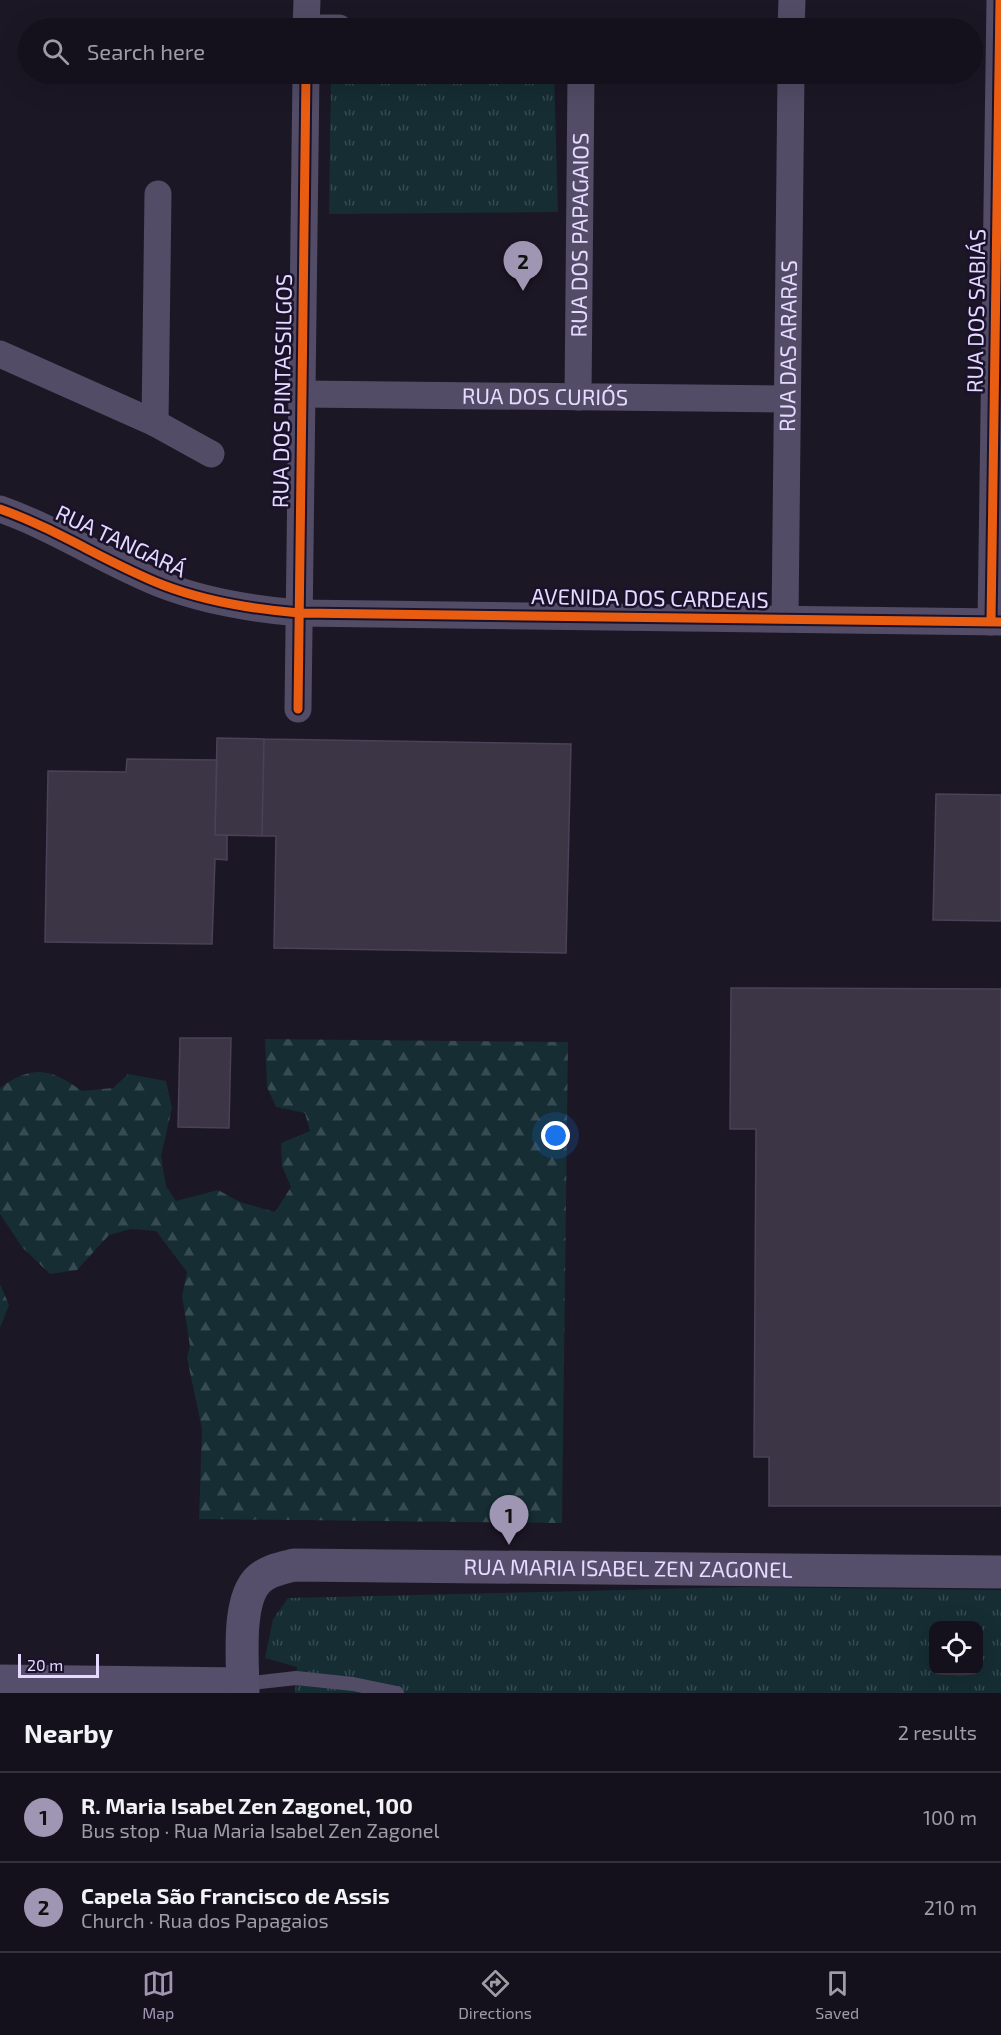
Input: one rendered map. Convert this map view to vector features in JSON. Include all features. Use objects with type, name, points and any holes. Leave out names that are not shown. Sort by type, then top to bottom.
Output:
[{"type":"main road","name":"RUA MARIA ISABEL ZEN ZAGONEL","points":[[243,1689],[244,1610],[249,1594],[259,1580],[273,1571],[294,1565],[1001,1572]]},
{"type":"main road","points":[[0,1681],[243,1689]]},
{"type":"street","points":[[306,18],[307,0]]},
{"type":"street","points":[[791,18],[792,0]]},
{"type":"street","name":"RUA DOS SABIÁS","points":[[996,622],[1000,0]]},
{"type":"street","name":"RUA DOS PINTASSILGOS","points":[[297,709],[306,84]]},
{"type":"street","name":"RUA DOS PAPAGAIOS","points":[[578,397],[581,84]]},
{"type":"street","name":"RUA DAS ARARAS","points":[[785,619],[791,84]]},
{"type":"street","points":[[155,423],[158,194]]},
{"type":"street","points":[[0,354],[155,423],[211,454]]},
{"type":"street","name":"RUA DOS CURIÓS","points":[[302,394],[787,399]]},
{"type":"street","name":"RUA TANGARÁ","points":[[0,509],[56,532],[164,585],[228,604],[299,613]]},
{"type":"street","name":"AVENIDA DOS CARDEAIS","points":[[299,613],[996,622]]},
{"type":"lane","points":[[243,1689],[296,1678],[353,1684],[397,1693]]},
{"type":"green space","points":[[331,84],[554,84],[558,212],[329,214]]},
{"type":"green space","points":[[265,1039],[568,1042],[562,1523],[199,1519],[202,1429],[187,1358],[190,1346],[182,1296],[187,1272],[156,1231],[131,1229],[109,1235],[77,1270],[50,1274],[22,1247],[0,1214],[0,1088],[22,1075],[42,1072],[61,1078],[82,1091],[113,1088],[128,1074],[166,1081],[172,1108],[161,1156],[166,1186],[176,1201],[218,1190],[240,1202],[275,1212],[291,1187],[282,1166],[281,1143],[310,1131],[305,1113],[276,1107],[267,1087]]},
{"type":"green space","points":[[0,1284],[9,1305],[0,1328]]},
{"type":"green space","points":[[745,1587],[1001,1590],[1001,1693],[295,1693],[297,1667],[265,1658],[273,1619],[288,1598]]},
{"type":"building","points":[[217,738],[264,739],[262,836],[215,835]]},
{"type":"building","points":[[264,739],[571,744],[566,953],[274,948],[276,836],[262,836]]},
{"type":"building","points":[[127,759],[217,760],[215,835],[227,835],[227,860],[215,859],[212,944],[45,942],[48,771],[126,772]]},
{"type":"building","points":[[936,794],[1001,795],[1001,921],[933,920]]},
{"type":"building","points":[[731,988],[1001,989],[1001,1506],[769,1506],[769,1457],[754,1457],[756,1129],[730,1129]]},
{"type":"building","points":[[180,1038],[231,1038],[229,1128],[178,1127]]},
{"type":"cycle path","points":[[991,622],[1000,0]]},
{"type":"cycle path","points":[[298,709],[306,84]]},
{"type":"cycle path","points":[[0,509],[42,526],[163,585],[213,600],[281,611],[1001,622]]},
{"type":"place","name":"Capela São Francisco de Assis","points":[[523,291]]},
{"type":"place","name":"R. Maria Isabel Zen Zagonel, 100","points":[[509,1545]]}]
